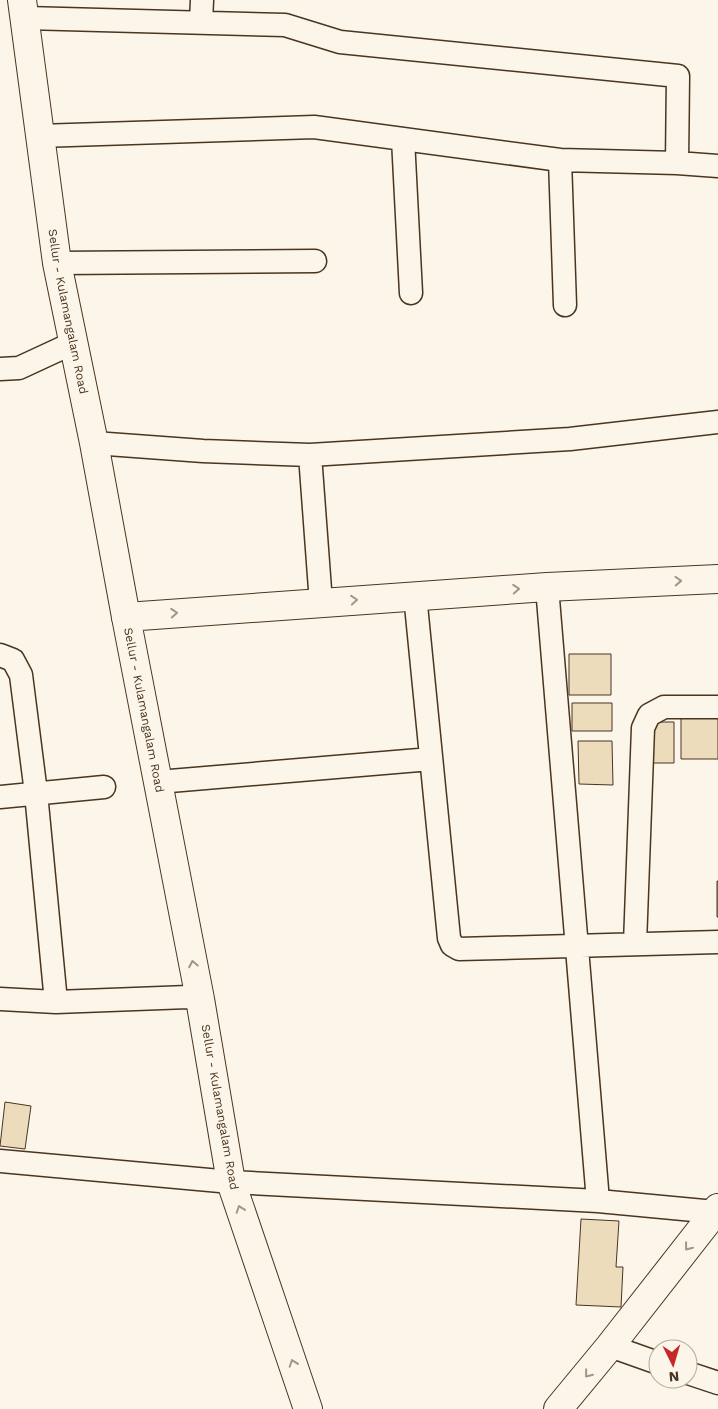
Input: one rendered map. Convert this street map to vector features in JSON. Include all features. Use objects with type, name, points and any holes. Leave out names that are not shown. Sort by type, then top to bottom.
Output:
[{"type":"main road","name":"Sellur - Kulamangalam Road","points":[[24,9],[57,264],[94,443],[158,782],[187,999],[231,1182],[308,1409]]},
{"type":"main road","points":[[126,617],[546,586],[718,579]]},
{"type":"main road","points":[[558,1409],[717,1210]]},
{"type":"street","points":[[200,22],[202,0]]},
{"type":"street","points":[[24,9],[200,22],[285,26],[340,42],[678,76],[677,163]]},
{"type":"street","points":[[39,136],[314,127],[560,160],[718,166]]},
{"type":"street","points":[[403,139],[411,294]]},
{"type":"street","points":[[560,160],[565,305]]},
{"type":"street","points":[[57,264],[316,261]]},
{"type":"street","points":[[0,369],[19,368],[73,343]]},
{"type":"street","points":[[94,443],[203,451],[310,455],[570,440],[718,422]]},
{"type":"street","points":[[310,455],[321,603]]},
{"type":"street","points":[[546,586],[578,946],[598,1201]]},
{"type":"street","points":[[415,595],[449,938],[452,945],[459,949],[718,942]]},
{"type":"street","points":[[0,655],[13,660],[21,675],[36,793],[56,1002]]},
{"type":"street","points":[[635,944],[643,728],[649,715],[664,706],[718,707]]},
{"type":"street","points":[[158,782],[431,759]]},
{"type":"street","points":[[0,797],[104,787]]},
{"type":"street","points":[[0,999],[56,1002],[187,999]]},
{"type":"street","points":[[0,1161],[231,1182],[598,1201],[717,1210]]},
{"type":"street","points":[[610,1346],[648,1359]]},
{"type":"street","points":[[698,1376],[718,1383]]},
{"type":"building","points":[[569,654],[611,654],[611,695],[569,695]]},
{"type":"building","points":[[572,703],[612,703],[612,731],[572,731]]},
{"type":"building","points":[[681,717],[718,717],[718,759],[681,759]]},
{"type":"building","points":[[649,722],[674,722],[674,763],[648,763]]},
{"type":"building","points":[[578,741],[612,741],[613,785],[579,784]]},
{"type":"building","points":[[718,881],[718,917],[717,917]]},
{"type":"building","points":[[5,1102],[31,1106],[25,1149],[0,1146]]},
{"type":"building","points":[[581,1219],[619,1221],[616,1267],[623,1267],[621,1307],[576,1305]]}]
